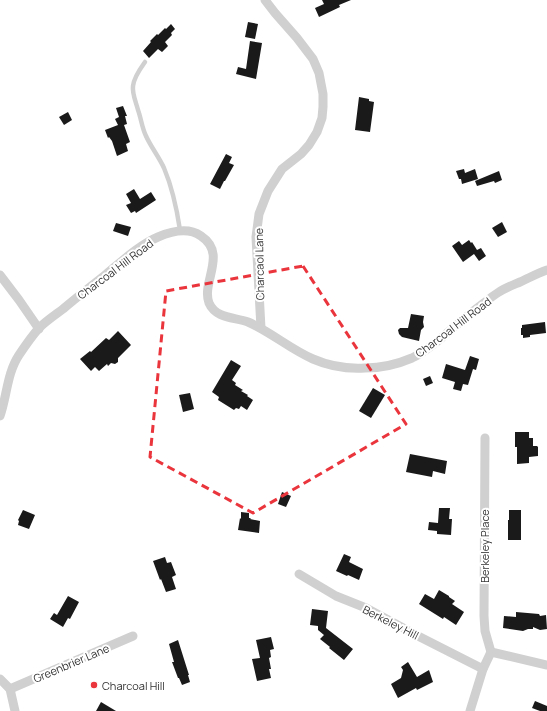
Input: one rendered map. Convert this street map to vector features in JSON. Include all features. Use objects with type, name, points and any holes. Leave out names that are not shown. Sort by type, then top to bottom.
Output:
[{"type":"street","name":"Charcaol Lane","points":[[261,328],[256,237],[260,214],[268,191],[282,169],[301,154],[317,132],[322,118],[323,107],[323,94],[319,74],[313,59],[265,0]]},
{"type":"street","name":"Charcoal Hill Road","points":[[0,416],[12,368],[18,356],[39,329],[114,267],[145,244],[159,236],[180,230],[202,236],[211,247],[213,260],[207,295],[213,310],[228,317],[246,321],[261,328],[314,360],[346,368],[376,368],[413,357],[437,341],[499,292],[547,270]]},
{"type":"street","points":[[0,275],[39,329]]},
{"type":"street","name":"Berkeley Place","points":[[485,438],[484,616],[485,631],[491,652]]},
{"type":"street","name":"Berkeley Hill","points":[[299,574],[336,596],[366,608],[483,669]]},
{"type":"street","name":"Greenbrier Lane","points":[[10,689],[133,636]]},
{"type":"street","points":[[470,711],[483,669],[491,652],[547,665]]},
{"type":"street","points":[[0,679],[10,689],[15,711]]},
{"type":"lane","points":[[145,62],[135,78],[133,94],[146,137],[165,170],[173,197],[180,230]]},
{"type":"highlighted area","points":[[303,266],[406,424],[253,513],[150,457],[166,291]]},
{"type":"building","points":[[322,0],[351,0],[339,5],[340,7],[319,17],[315,8],[324,4]]},
{"type":"building","points":[[248,22],[258,24],[255,39],[245,37]]},
{"type":"building","points":[[171,24],[175,29],[171,33],[172,35],[165,42],[168,46],[162,52],[158,49],[149,58],[143,51],[157,34],[158,35]]},
{"type":"building","points":[[250,41],[262,43],[256,79],[236,74],[238,67],[246,69]]},
{"type":"building","points":[[359,97],[369,99],[369,101],[374,102],[370,132],[355,130]]},
{"type":"building","points":[[123,106],[127,116],[125,116],[127,124],[124,125],[130,142],[126,144],[128,151],[117,156],[112,141],[109,137],[108,138],[105,130],[118,125],[115,119],[119,117],[116,108]]},
{"type":"building","points":[[68,112],[72,120],[64,125],[59,117]]},
{"type":"building","points":[[226,154],[232,157],[229,163],[234,165],[220,189],[210,184]]},
{"type":"building","points":[[464,169],[465,173],[475,169],[478,179],[462,184],[456,171]]},
{"type":"building","points":[[499,171],[502,180],[495,183],[494,181],[477,186],[475,181]]},
{"type":"building","points":[[134,189],[140,199],[151,192],[156,200],[136,213],[135,211],[131,213],[126,205],[131,203],[126,194]]},
{"type":"building","points":[[502,222],[507,232],[498,237],[492,228]]},
{"type":"building","points":[[116,223],[131,227],[128,236],[113,231]]},
{"type":"building","points":[[469,240],[477,250],[481,248],[486,256],[479,261],[474,254],[463,262],[452,246],[459,241],[462,245]]},
{"type":"building","points":[[411,314],[424,316],[424,327],[421,330],[419,341],[402,337],[399,334],[398,330],[400,328],[408,328]]},
{"type":"building","points":[[545,322],[546,333],[530,335],[530,337],[523,338],[523,335],[521,335],[522,325]]},
{"type":"building","points":[[118,331],[131,345],[118,358],[118,362],[115,364],[111,363],[108,366],[107,364],[99,371],[95,367],[91,371],[80,359],[90,351],[91,352],[106,338],[109,340]]},
{"type":"building","points":[[470,356],[479,359],[476,370],[473,369],[468,385],[463,384],[461,391],[453,389],[455,382],[442,378],[446,364],[465,370]]},
{"type":"building","points":[[231,360],[241,366],[232,380],[236,383],[235,385],[243,390],[241,391],[253,400],[247,410],[241,406],[239,409],[236,408],[234,410],[218,400],[219,397],[212,392]]},
{"type":"building","points":[[430,376],[433,383],[426,386],[423,379]]},
{"type":"building","points":[[373,388],[385,395],[371,418],[359,411]]},
{"type":"building","points":[[190,393],[194,409],[183,412],[179,395]]},
{"type":"building","points":[[515,432],[529,432],[529,438],[533,438],[533,446],[538,447],[538,456],[529,457],[529,463],[517,464]]},
{"type":"building","points":[[410,454],[447,461],[445,474],[433,471],[432,477],[406,472]]},
{"type":"building","points":[[282,492],[291,496],[286,507],[278,504]]},
{"type":"building","points":[[439,508],[450,508],[449,519],[452,519],[451,535],[437,534],[437,531],[428,530],[429,522],[438,523]]},
{"type":"building","points":[[23,510],[35,515],[29,529],[18,525],[18,520]]},
{"type":"building","points":[[509,510],[521,510],[521,540],[508,540]]},
{"type":"building","points":[[241,512],[249,513],[250,519],[260,521],[259,533],[238,530]]},
{"type":"building","points":[[344,554],[351,557],[349,562],[363,569],[359,580],[336,571]]},
{"type":"building","points":[[165,557],[167,563],[171,562],[176,575],[172,577],[176,589],[166,592],[153,561]]},
{"type":"building","points":[[439,590],[455,601],[452,604],[464,612],[456,625],[419,604],[425,594],[434,599]]},
{"type":"building","points":[[68,596],[79,602],[70,619],[68,618],[63,627],[50,619],[54,613],[57,615]]},
{"type":"building","points":[[312,609],[328,611],[326,628],[353,649],[344,660],[320,639],[324,635],[318,630],[318,626],[310,625]]},
{"type":"building","points":[[516,612],[539,614],[540,616],[546,615],[547,629],[540,630],[533,627],[533,629],[523,631],[503,628],[504,616],[516,617]]},
{"type":"building","points":[[271,637],[274,649],[270,650],[271,657],[269,658],[271,678],[257,681],[252,659],[260,658],[256,640]]},
{"type":"building","points":[[178,640],[190,682],[182,685],[172,662],[174,662],[169,644]]},
{"type":"building","points":[[408,662],[417,677],[429,670],[433,682],[417,690],[416,688],[398,698],[391,684],[401,678],[403,670],[401,667]]},
{"type":"building","points":[[535,701],[547,706],[547,711],[540,711],[532,708]]},
{"type":"building","points":[[101,702],[116,711],[96,711]]},
{"type":"place","name":"Charcoal Hill","points":[[94,685]]}]
